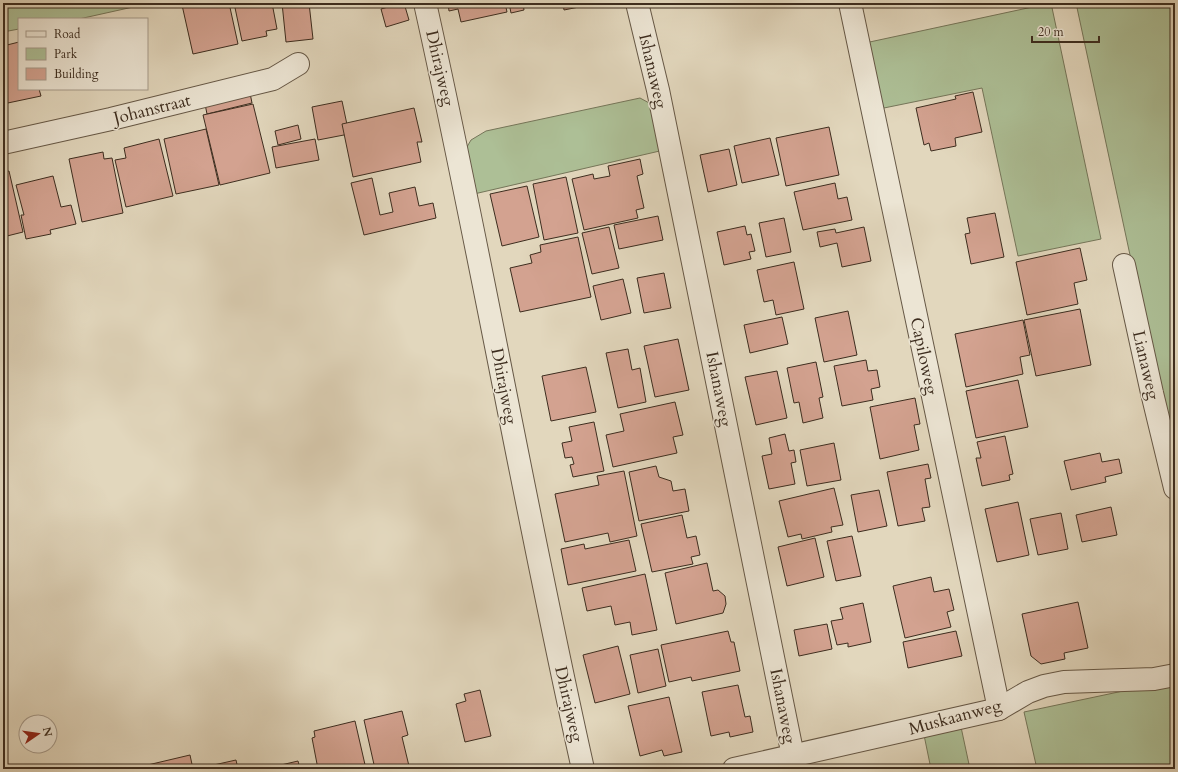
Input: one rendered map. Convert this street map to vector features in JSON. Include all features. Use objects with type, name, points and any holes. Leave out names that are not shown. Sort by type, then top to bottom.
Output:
[{"type":"street","name":"Dhirajweg","points":[[425,3],[454,132],[558,657],[583,769]]},
{"type":"street","name":"Capiloweg","points":[[850,3],[999,709]]},
{"type":"street","name":"Ishanaweg","points":[[639,12],[658,90],[793,756]]},
{"type":"street","name":"Johanstraat","points":[[3,143],[111,119],[273,79],[298,64]]},
{"type":"street","name":"Lianaweg","points":[[1124,266],[1175,488]]},
{"type":"street","name":"Muskaanweg","points":[[734,769],[999,709],[1028,692],[1044,686],[1064,682],[1154,679],[1175,675]]},
{"type":"green space","points":[[3,3],[151,3],[84,18],[18,18],[18,29],[3,32]]},
{"type":"green space","points":[[1051,3],[1101,239],[1018,256],[982,88],[879,109],[865,43]]},
{"type":"green space","points":[[1076,3],[1173,3],[1175,6],[1175,465]]},
{"type":"green space","points":[[640,98],[651,104],[664,150],[474,194],[464,152],[471,140],[486,131]]},
{"type":"green space","points":[[1175,680],[1175,769],[1037,769],[1024,712]]},
{"type":"green space","points":[[961,727],[970,769],[931,769],[924,735]]},
{"type":"building","points":[[190,3],[229,3],[238,44],[193,54],[182,5]]},
{"type":"building","points":[[234,3],[272,3],[277,29],[266,31],[267,36],[242,41]]},
{"type":"building","points":[[282,3],[309,3],[313,39],[286,42]]},
{"type":"building","points":[[387,3],[404,3],[409,20],[386,27],[381,9],[388,7]]},
{"type":"building","points":[[448,3],[505,3],[507,12],[461,22],[458,9],[449,11]]},
{"type":"building","points":[[509,3],[523,3],[524,10],[511,13]]},
{"type":"building","points":[[563,3],[599,3],[564,10]]},
{"type":"building","points":[[18,42],[18,90],[39,90],[41,96],[3,104],[3,46]]},
{"type":"building","points":[[973,92],[982,132],[955,138],[956,146],[931,151],[929,143],[924,145],[916,108],[956,99],[955,96]]},
{"type":"building","points":[[250,93],[252,103],[207,114],[205,104]]},
{"type":"building","points":[[342,101],[349,134],[318,140],[312,107]]},
{"type":"building","points":[[253,104],[270,173],[220,185],[203,115]]},
{"type":"building","points":[[414,108],[422,142],[417,142],[421,162],[353,177],[342,124]]},
{"type":"building","points":[[298,125],[301,139],[278,145],[275,131]]},
{"type":"building","points":[[829,127],[839,175],[786,186],[776,138]]},
{"type":"building","points":[[206,129],[219,185],[176,194],[164,139]]},
{"type":"building","points":[[770,138],[779,175],[742,183],[734,146]]},
{"type":"building","points":[[159,139],[173,196],[126,207],[115,160],[126,158],[124,148]]},
{"type":"building","points":[[315,139],[319,160],[276,168],[272,147]]},
{"type":"building","points":[[729,149],[737,185],[708,192],[700,155]]},
{"type":"building","points":[[103,152],[104,159],[112,158],[123,213],[82,222],[69,159]]},
{"type":"building","points":[[640,159],[643,174],[637,176],[644,208],[636,210],[638,218],[584,230],[572,179],[593,174],[594,179],[610,176],[608,166]]},
{"type":"building","points":[[9,171],[23,232],[7,236],[3,219],[3,172]]},
{"type":"building","points":[[53,176],[61,207],[71,205],[76,224],[50,230],[51,234],[26,239],[21,215],[24,215],[16,185]]},
{"type":"building","points":[[566,177],[578,233],[544,240],[533,184]]},
{"type":"building","points":[[372,178],[380,215],[393,212],[389,193],[415,187],[419,206],[433,203],[436,218],[364,235],[351,183]]},
{"type":"building","points":[[835,183],[838,199],[847,197],[852,220],[803,230],[794,192]]},
{"type":"building","points":[[527,186],[539,237],[502,246],[490,194]]},
{"type":"building","points":[[995,213],[1004,257],[971,264],[965,234],[970,233],[967,218]]},
{"type":"building","points":[[658,216],[663,240],[619,249],[614,225]]},
{"type":"building","points":[[784,218],[791,252],[766,257],[759,223]]},
{"type":"building","points":[[745,226],[747,235],[751,234],[755,251],[749,252],[751,259],[724,265],[717,232]]},
{"type":"building","points":[[609,227],[619,268],[592,274],[582,233]]},
{"type":"building","points":[[864,227],[871,261],[842,267],[837,243],[820,247],[817,232],[835,229],[836,233]]},
{"type":"building","points":[[578,237],[591,297],[520,312],[510,268],[532,263],[530,255],[541,252],[540,245]]},
{"type":"building","points":[[1080,248],[1087,280],[1074,283],[1078,304],[1027,315],[1016,262]]},
{"type":"building","points":[[794,262],[804,309],[776,315],[773,300],[764,302],[757,270]]},
{"type":"building","points":[[664,273],[671,308],[644,313],[637,278]]},
{"type":"building","points":[[623,279],[631,313],[601,320],[593,286]]},
{"type":"building","points":[[1080,309],[1091,365],[1036,376],[1024,320]]},
{"type":"building","points":[[848,311],[857,355],[824,362],[815,318]]},
{"type":"building","points":[[782,317],[788,344],[750,353],[744,325]]},
{"type":"building","points":[[1023,320],[1030,355],[1020,357],[1023,374],[966,387],[955,334]]},
{"type":"building","points":[[678,339],[689,390],[655,397],[644,346]]},
{"type":"building","points":[[628,349],[632,370],[640,368],[646,402],[618,408],[606,353]]},
{"type":"building","points":[[866,360],[868,371],[877,370],[880,387],[871,389],[873,400],[842,406],[834,366]]},
{"type":"building","points":[[816,362],[823,397],[819,398],[823,418],[803,423],[799,402],[794,403],[787,368]]},
{"type":"building","points":[[586,367],[596,412],[551,421],[542,376]]},
{"type":"building","points":[[777,371],[787,418],[756,425],[745,377]]},
{"type":"building","points":[[1018,380],[1028,427],[976,438],[966,391]]},
{"type":"building","points":[[915,398],[920,424],[914,425],[919,450],[880,459],[870,407]]},
{"type":"building","points":[[675,402],[683,435],[673,437],[677,453],[613,467],[606,435],[624,431],[620,414]]},
{"type":"building","points":[[594,422],[604,471],[573,477],[570,465],[574,464],[572,457],[565,458],[562,443],[572,441],[569,427]]},
{"type":"building","points":[[785,434],[789,451],[794,450],[796,462],[791,463],[795,484],[769,489],[762,456],[772,454],[769,438]]},
{"type":"building","points":[[1005,436],[1013,474],[1009,475],[1010,480],[982,486],[976,458],[981,458],[977,442]]},
{"type":"building","points":[[834,443],[841,480],[807,486],[800,450]]},
{"type":"building","points":[[1100,453],[1102,462],[1119,459],[1122,473],[1105,477],[1106,482],[1071,490],[1064,461]]},
{"type":"building","points":[[928,464],[931,478],[925,479],[930,507],[922,508],[925,521],[898,526],[887,472]]},
{"type":"building","points":[[656,466],[659,477],[671,481],[673,491],[685,489],[689,511],[639,521],[629,472]]},
{"type":"building","points":[[624,471],[637,536],[610,542],[608,533],[565,542],[555,494],[599,485],[597,476]]},
{"type":"building","points":[[834,488],[843,525],[831,527],[832,532],[802,539],[801,534],[788,537],[779,501]]},
{"type":"building","points":[[879,490],[887,526],[858,532],[851,495]]},
{"type":"building","points":[[1018,502],[1029,555],[997,562],[985,509]]},
{"type":"building","points":[[1111,507],[1117,535],[1082,542],[1076,515]]},
{"type":"building","points":[[1061,513],[1068,549],[1038,555],[1030,519]]},
{"type":"building","points":[[682,515],[687,538],[696,536],[700,555],[691,557],[693,564],[652,572],[641,524]]},
{"type":"building","points":[[852,536],[861,576],[836,581],[827,541]]},
{"type":"building","points":[[815,538],[824,577],[787,586],[778,547]]},
{"type":"building","points":[[629,540],[636,571],[568,585],[561,549],[584,544],[585,549]]},
{"type":"building","points":[[707,563],[713,591],[718,590],[725,596],[726,604],[723,613],[676,624],[665,573]]},
{"type":"building","points":[[645,574],[657,630],[632,635],[630,622],[615,625],[611,606],[587,611],[582,588]]},
{"type":"building","points":[[931,577],[934,592],[949,589],[954,610],[947,612],[951,627],[905,638],[893,586]]},
{"type":"building","points":[[1078,602],[1088,648],[1064,653],[1065,659],[1041,664],[1031,656],[1022,614]]},
{"type":"building","points":[[863,603],[871,642],[848,647],[848,643],[837,645],[831,621],[843,619],[840,608]]},
{"type":"building","points":[[827,624],[832,649],[799,656],[794,630]]},
{"type":"building","points":[[728,631],[731,642],[734,642],[740,671],[692,681],[691,677],[669,682],[661,645]]},
{"type":"building","points":[[956,631],[962,656],[908,668],[903,642]]},
{"type":"building","points":[[618,646],[630,694],[595,703],[583,655]]},
{"type":"building","points":[[658,649],[666,686],[638,693],[630,655]]},
{"type":"building","points":[[738,685],[745,717],[750,716],[753,732],[730,737],[729,732],[711,736],[702,692]]},
{"type":"building","points":[[480,690],[491,736],[465,742],[456,704],[466,701],[464,694]]},
{"type":"building","points":[[669,697],[682,752],[664,756],[662,750],[640,756],[628,706]]},
{"type":"building","points":[[402,711],[408,735],[402,737],[409,766],[400,769],[375,769],[364,720]]},
{"type":"building","points":[[355,721],[366,769],[318,769],[312,738],[315,737],[314,731]]},
{"type":"building","points":[[190,755],[193,769],[135,769],[135,768]]},
{"type":"building","points":[[236,760],[238,769],[196,769]]},
{"type":"building","points":[[298,761],[300,769],[264,769]]}]
